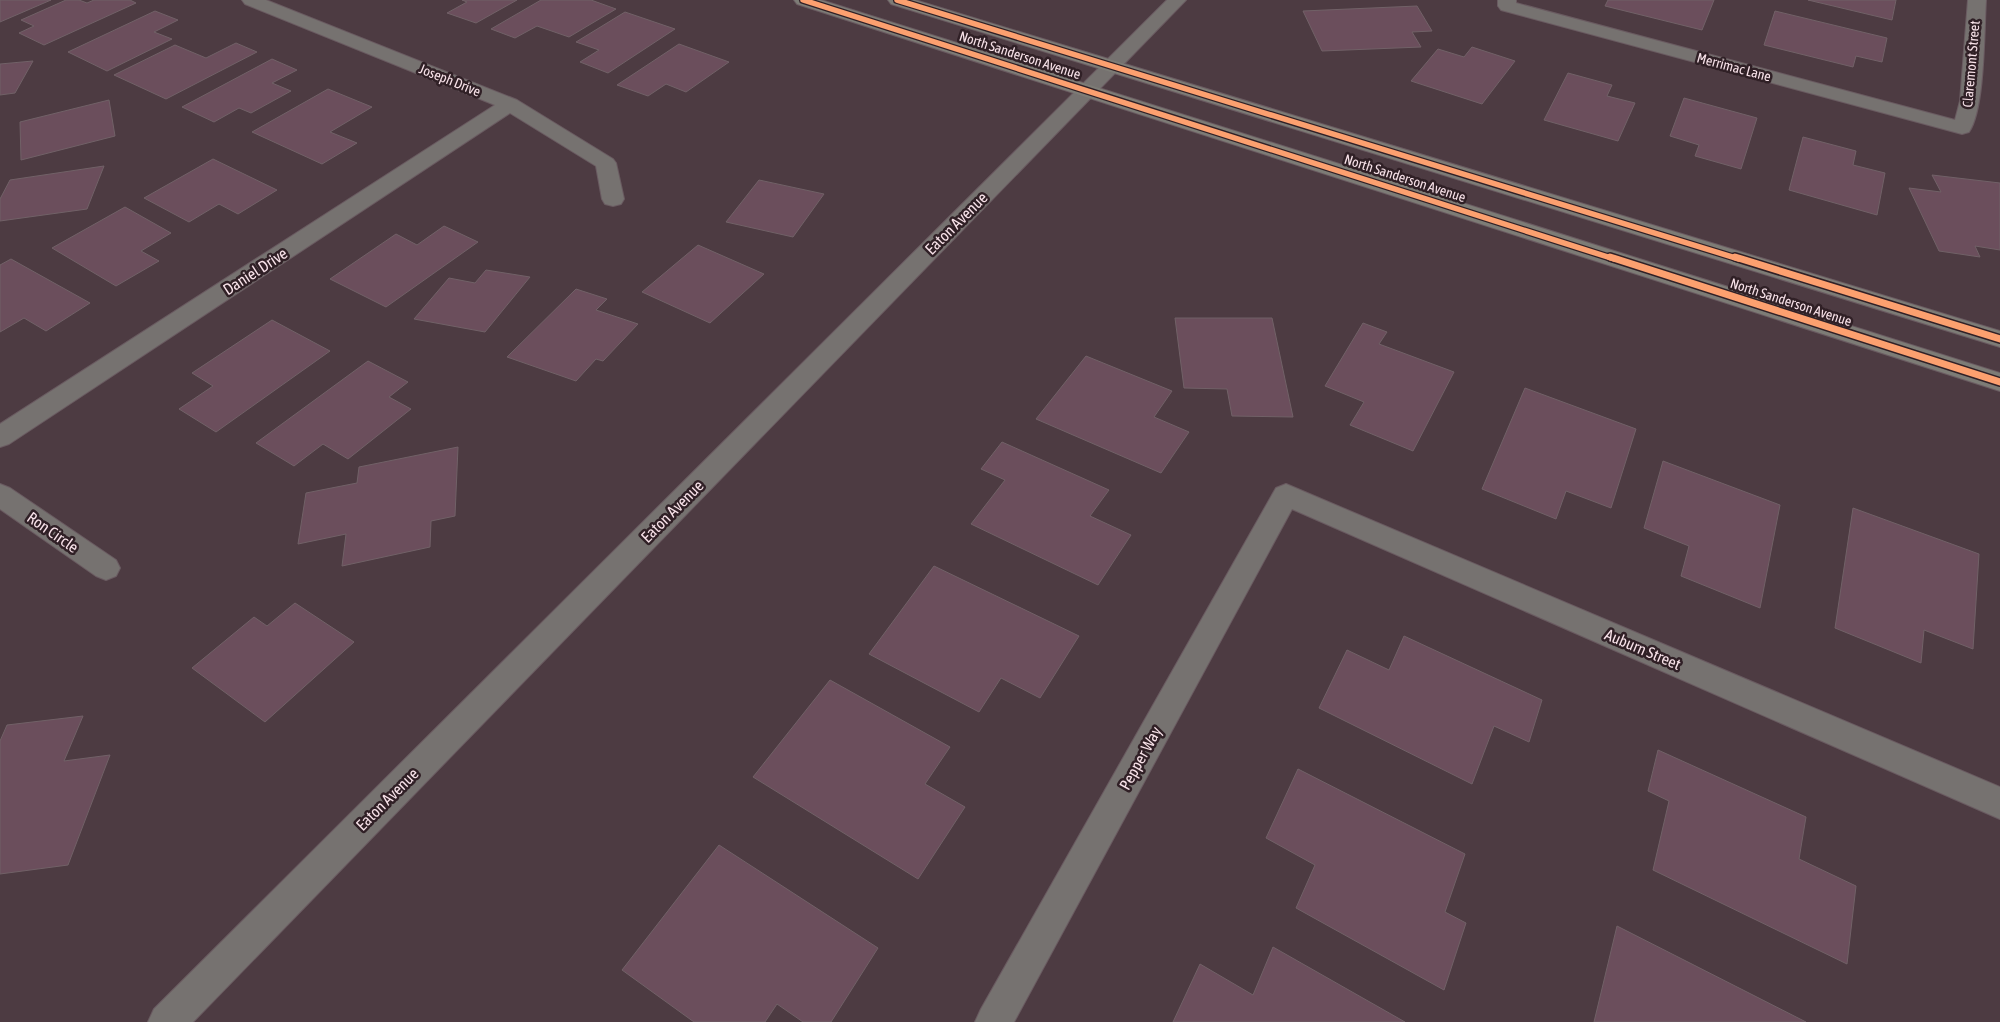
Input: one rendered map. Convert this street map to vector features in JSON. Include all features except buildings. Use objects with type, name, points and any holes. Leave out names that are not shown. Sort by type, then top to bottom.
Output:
[{"type":"highway","name":"North Sanderson Avenue","points":[[803,0],[2000,382]]},
{"type":"highway","name":"North Sanderson Avenue","points":[[896,0],[2000,339]]},
{"type":"street","name":"Joseph Drive","points":[[251,0],[510,104],[606,164],[613,199]]},
{"type":"street","name":"Eaton Avenue","points":[[167,1022],[1177,0]]},
{"type":"street","name":"Claremont Street","points":[[1962,128],[1970,102],[1976,0]]},
{"type":"street","name":"Merrimac Lane","points":[[1507,3],[1962,128]]},
{"type":"street","name":"Daniel Drive","points":[[0,437],[510,104]]},
{"type":"street","name":"Ron Circle","points":[[0,495],[106,568]]},
{"type":"street","name":"Auburn Street","points":[[1286,495],[2000,802]]},
{"type":"street","name":"Pepper Way","points":[[994,1022],[1286,495]]},
{"type":"cycle path","points":[[803,0],[2000,382]]},
{"type":"cycle path","points":[[897,0],[2000,339]]}]
